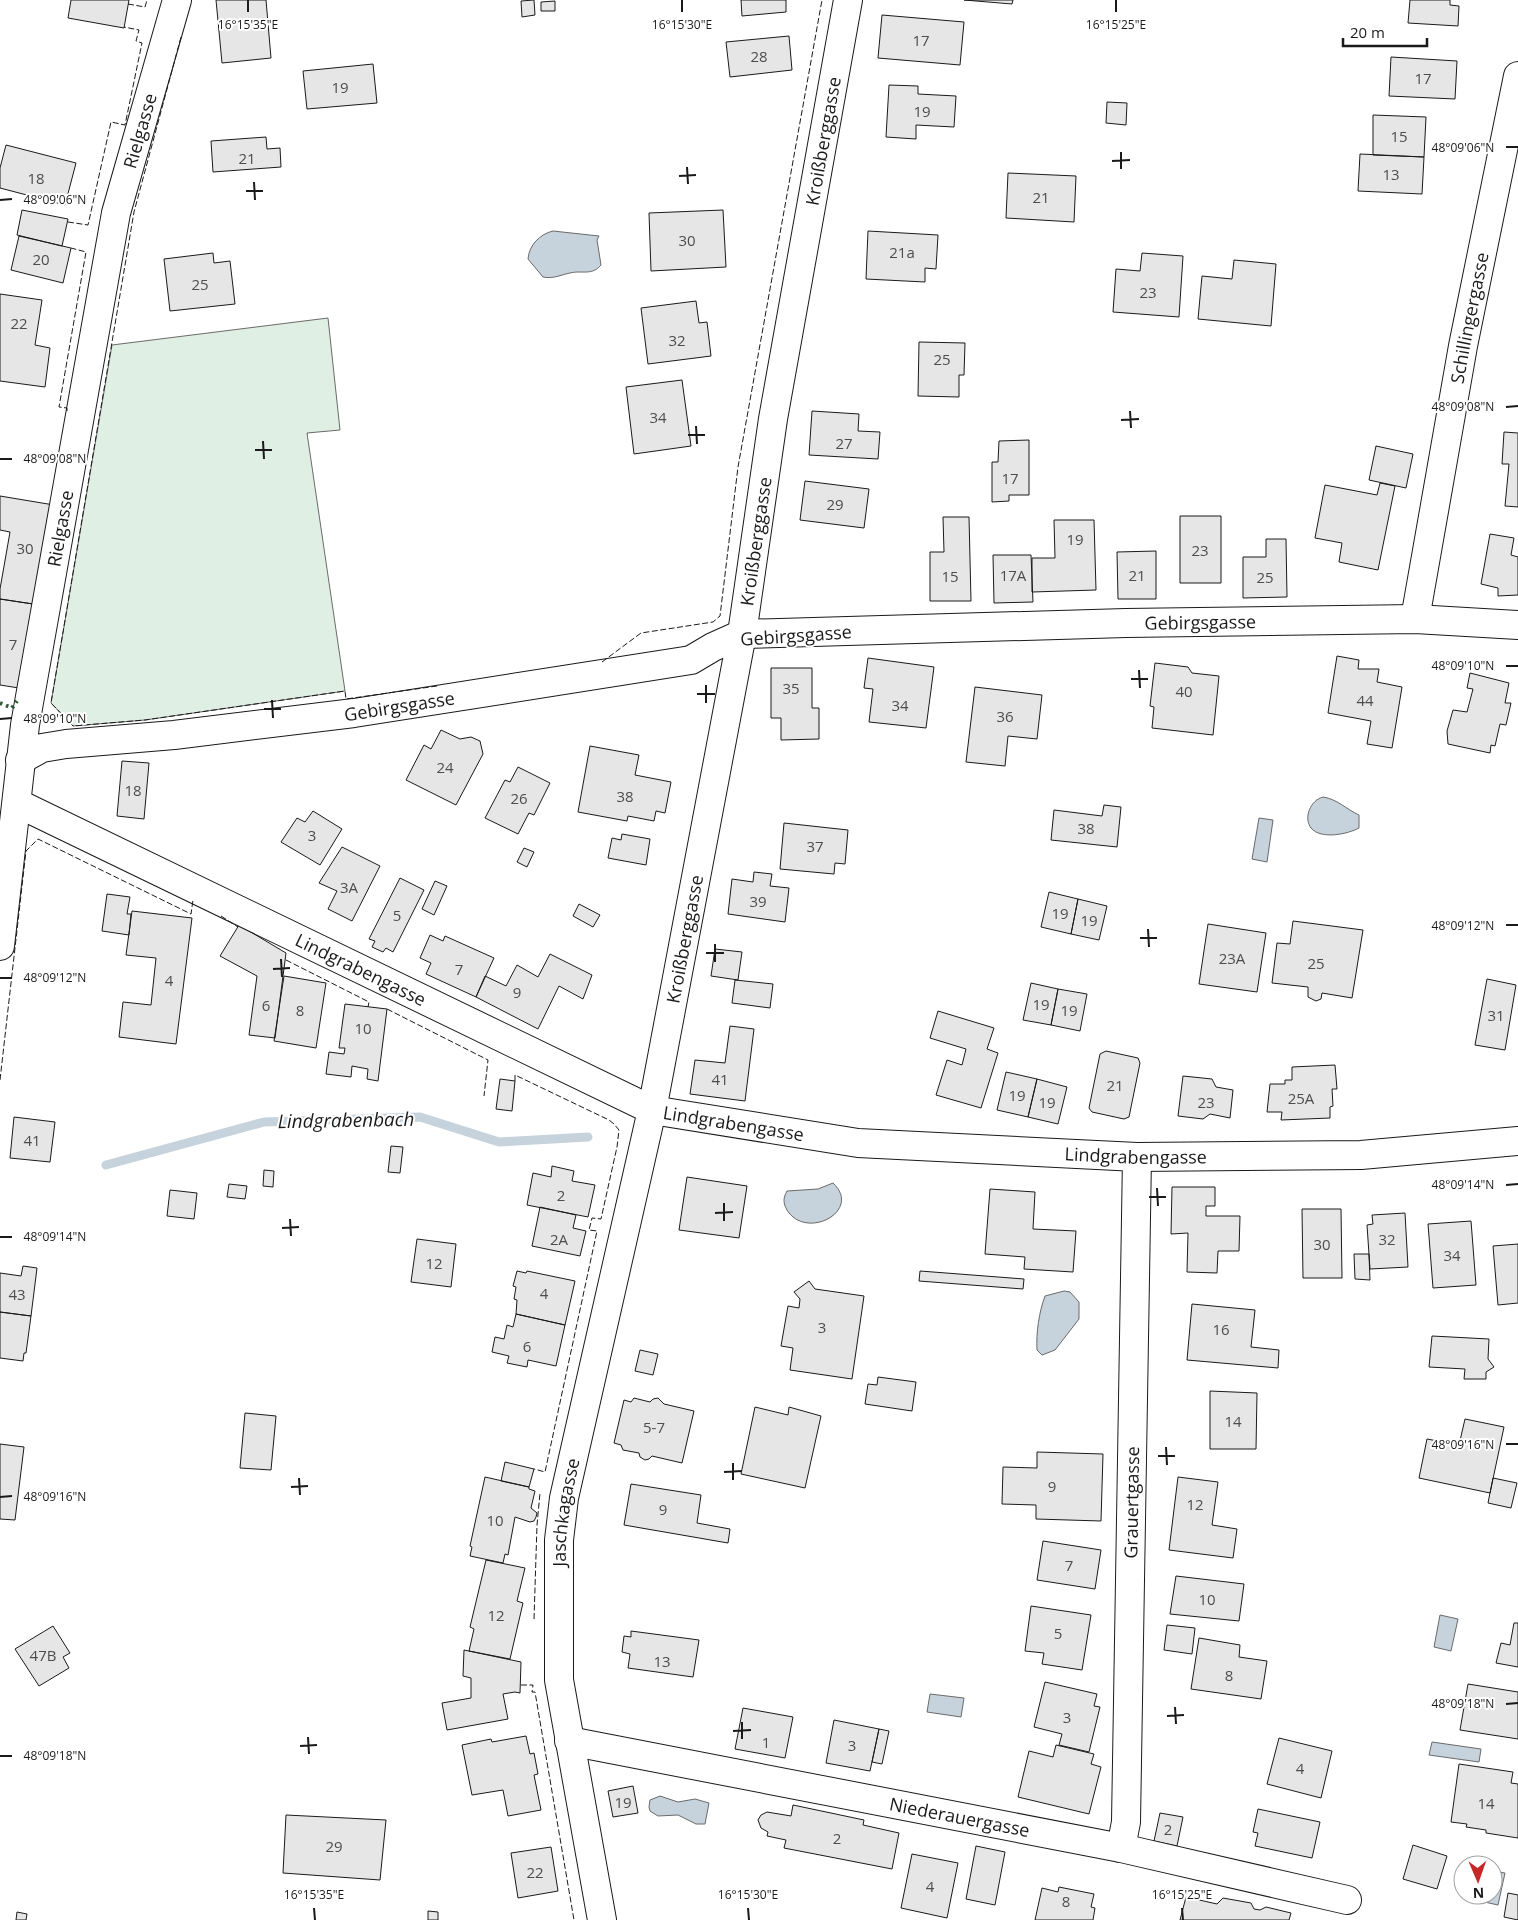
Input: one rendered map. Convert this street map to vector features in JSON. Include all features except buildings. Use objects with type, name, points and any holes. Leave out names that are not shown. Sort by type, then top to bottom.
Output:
[{"type":"street","name":"Rielgasse","points":[[0,946],[17,803],[10,754],[40,638],[116,213],[178,0]]},
{"type":"street","name":"Kroißberggasse","points":[[652,1110],[742,634],[772,419],[848,0]]},
{"type":"street","name":"Schillingergasse","points":[[1415,619],[1463,346],[1518,76]]},
{"type":"street","name":"Gebirgsgasse","points":[[10,754],[58,746],[174,735],[354,713],[691,660],[713,647],[742,634],[1126,623],[1415,619],[1518,625]]},
{"type":"street","name":"Lindgrabengasse","points":[[17,803],[652,1110],[858,1143],[1137,1157],[1361,1156],[1518,1141]]},
{"type":"street","name":"Jaschkagasse","points":[[602,1920],[559,1680],[559,1540],[564,1498],[652,1110]]},
{"type":"street","name":"Grauertgasse","points":[[1120,1848],[1126,1813],[1137,1157]]},
{"type":"street","name":"Niederauergasse","points":[[569,1741],[1120,1848],[1347,1900]]},
{"type":"green space","points":[[328,318],[340,430],[307,433],[345,691],[145,720],[73,726],[51,703],[112,345]]},
{"type":"shaded area","points":[[553,231],[599,236],[597,240],[601,265],[590,272],[574,272],[554,277],[543,277],[528,259],[530,249],[536,241]]},
{"type":"shaded area","points":[[1323,797],[1337,802],[1359,815],[1359,828],[1335,835],[1315,832],[1309,824],[1308,814],[1312,805]]},
{"type":"shaded area","points":[[1259,818],[1273,820],[1267,862],[1252,859]]},
{"type":"shaded area","points":[[833,1183],[840,1193],[841,1203],[837,1212],[828,1219],[806,1223],[796,1219],[787,1210],[784,1200],[787,1191],[818,1189]]},
{"type":"shaded area","points":[[1064,1291],[1070,1292],[1079,1302],[1079,1319],[1055,1350],[1042,1355],[1037,1350],[1037,1337],[1045,1296]]},
{"type":"shaded area","points":[[1440,1615],[1458,1619],[1451,1651],[1434,1647]]},
{"type":"shaded area","points":[[930,1694],[964,1698],[961,1717],[927,1712]]},
{"type":"shaded area","points":[[1432,1742],[1481,1749],[1479,1762],[1429,1755]]},
{"type":"shaded area","points":[[660,1796],[678,1802],[695,1799],[709,1803],[705,1824],[696,1824],[678,1815],[658,1816],[650,1811],[649,1807],[650,1800]]},
{"type":"waterway","name":"Lindgrabenbach","points":[[106,1165],[264,1122],[420,1117],[499,1142],[588,1137]]},
{"type":"hedge","points":[[0,703],[12,708],[17,701]]},
{"type":"fence","points":[[128,4],[145,7],[147,0]]},
{"type":"fence","points":[[602,662],[641,633],[713,622],[720,616],[738,467],[822,0]]},
{"type":"fence","points":[[68,222],[88,225],[111,122],[125,125],[142,43],[136,41],[139,30],[124,27]]},
{"type":"fence","points":[[181,37],[134,212],[51,703],[73,726],[145,720],[345,691],[346,699],[437,686]]},
{"type":"fence","points":[[67,411],[67,408],[59,407],[86,252],[71,248]]},
{"type":"fence","points":[[0,1080],[26,851],[38,839],[191,914],[193,900]]},
{"type":"fence","points":[[221,916],[238,927]]},
{"type":"fence","points":[[286,960],[369,1002],[368,1007]]},
{"type":"fence","points":[[387,1009],[488,1060],[484,1096]]},
{"type":"fence","points":[[515,1081],[515,1075],[609,1120],[619,1130],[601,1219],[592,1218],[589,1230],[597,1231],[545,1472],[534,1469]]},
{"type":"fence","points":[[534,1619],[540,1493]]},
{"type":"fence","points":[[521,1685],[533,1685],[532,1692],[535,1692],[574,1920]]}]
